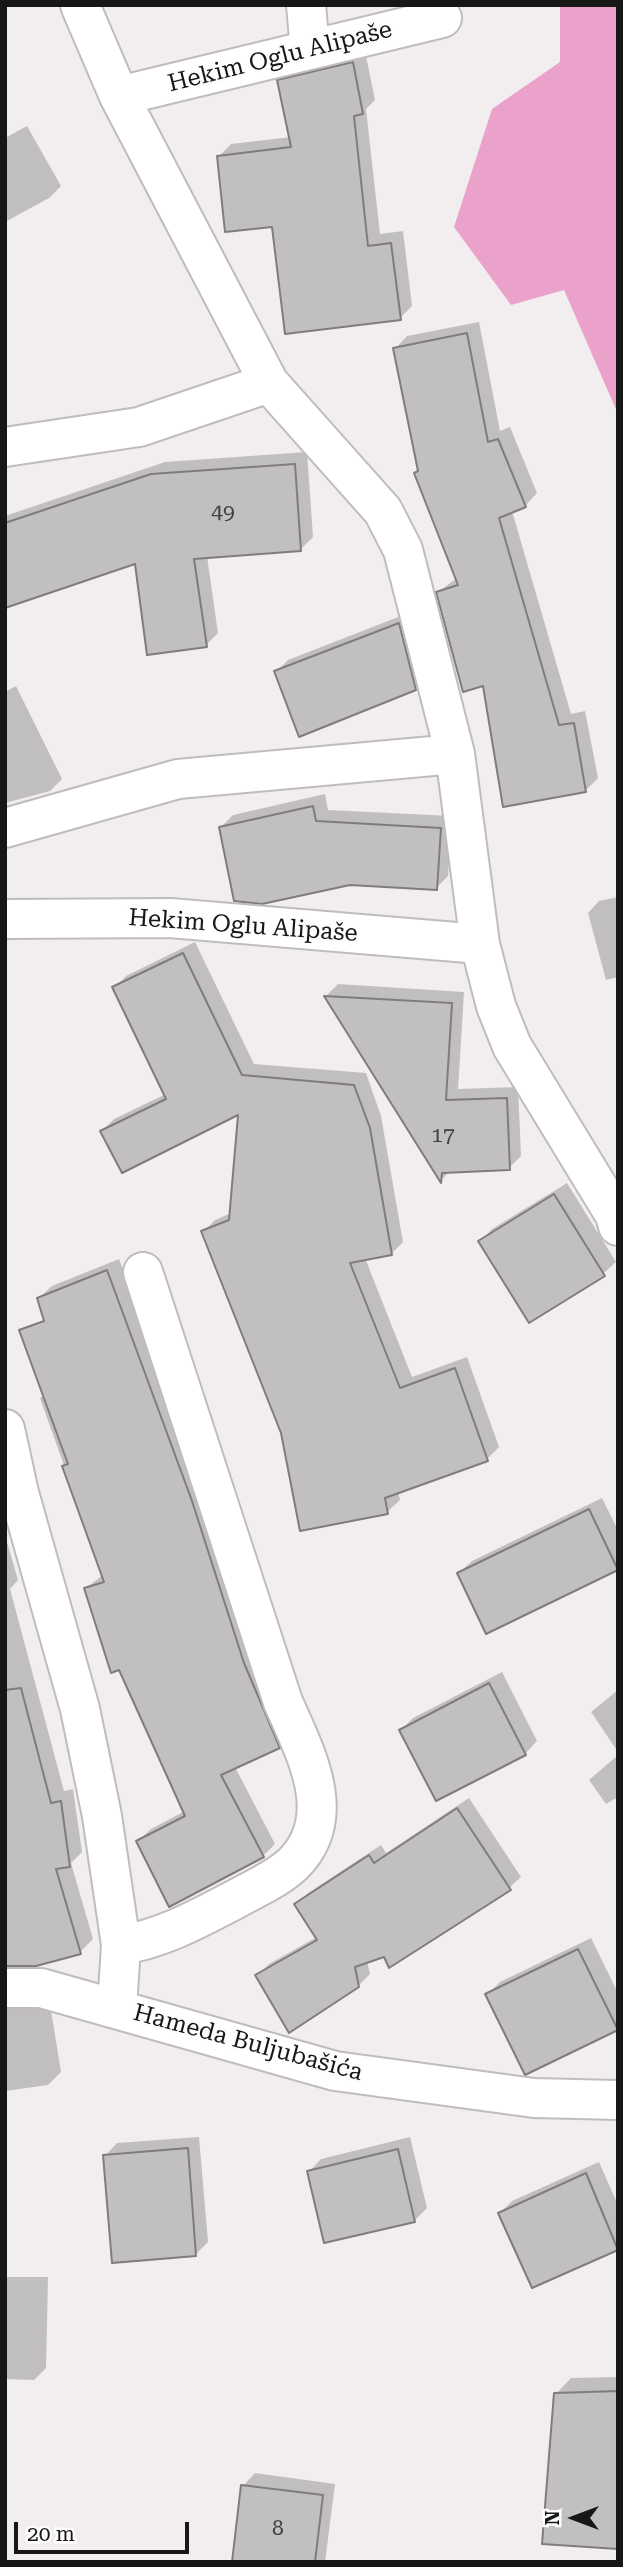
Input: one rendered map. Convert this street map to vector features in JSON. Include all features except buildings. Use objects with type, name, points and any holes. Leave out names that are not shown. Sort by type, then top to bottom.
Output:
[{"type":"street","points":[[80,5],[119,96],[269,383],[383,511],[403,550],[455,754],[480,944],[496,1006],[512,1045],[615,1215],[618,1226]]},
{"type":"street","points":[[306,5],[310,50]]},
{"type":"street","name":"Hekim Oglu Alipaše","points":[[119,96],[442,18]]},
{"type":"street","points":[[5,447],[139,427],[269,383]]},
{"type":"street","points":[[5,828],[178,779],[455,754]]},
{"type":"street","name":"Hekim Oglu Alipaše","points":[[5,919],[170,918],[480,944]]},
{"type":"street","points":[[121,1945],[147,1941],[190,1923],[271,1880],[292,1864],[305,1849],[317,1816],[317,1788],[307,1756],[283,1702],[143,1272]]},
{"type":"street","points":[[5,1429],[19,1493],[80,1709],[102,1816],[121,1945],[117,2008]]},
{"type":"street","name":"Hameda Buljubašića","points":[[5,1988],[41,1988],[335,2071],[534,2098],[618,2100]]},
{"type":"shaded area","points":[[560,5],[618,5],[618,414],[564,290],[511,305],[454,227],[492,109],[560,62]]}]
